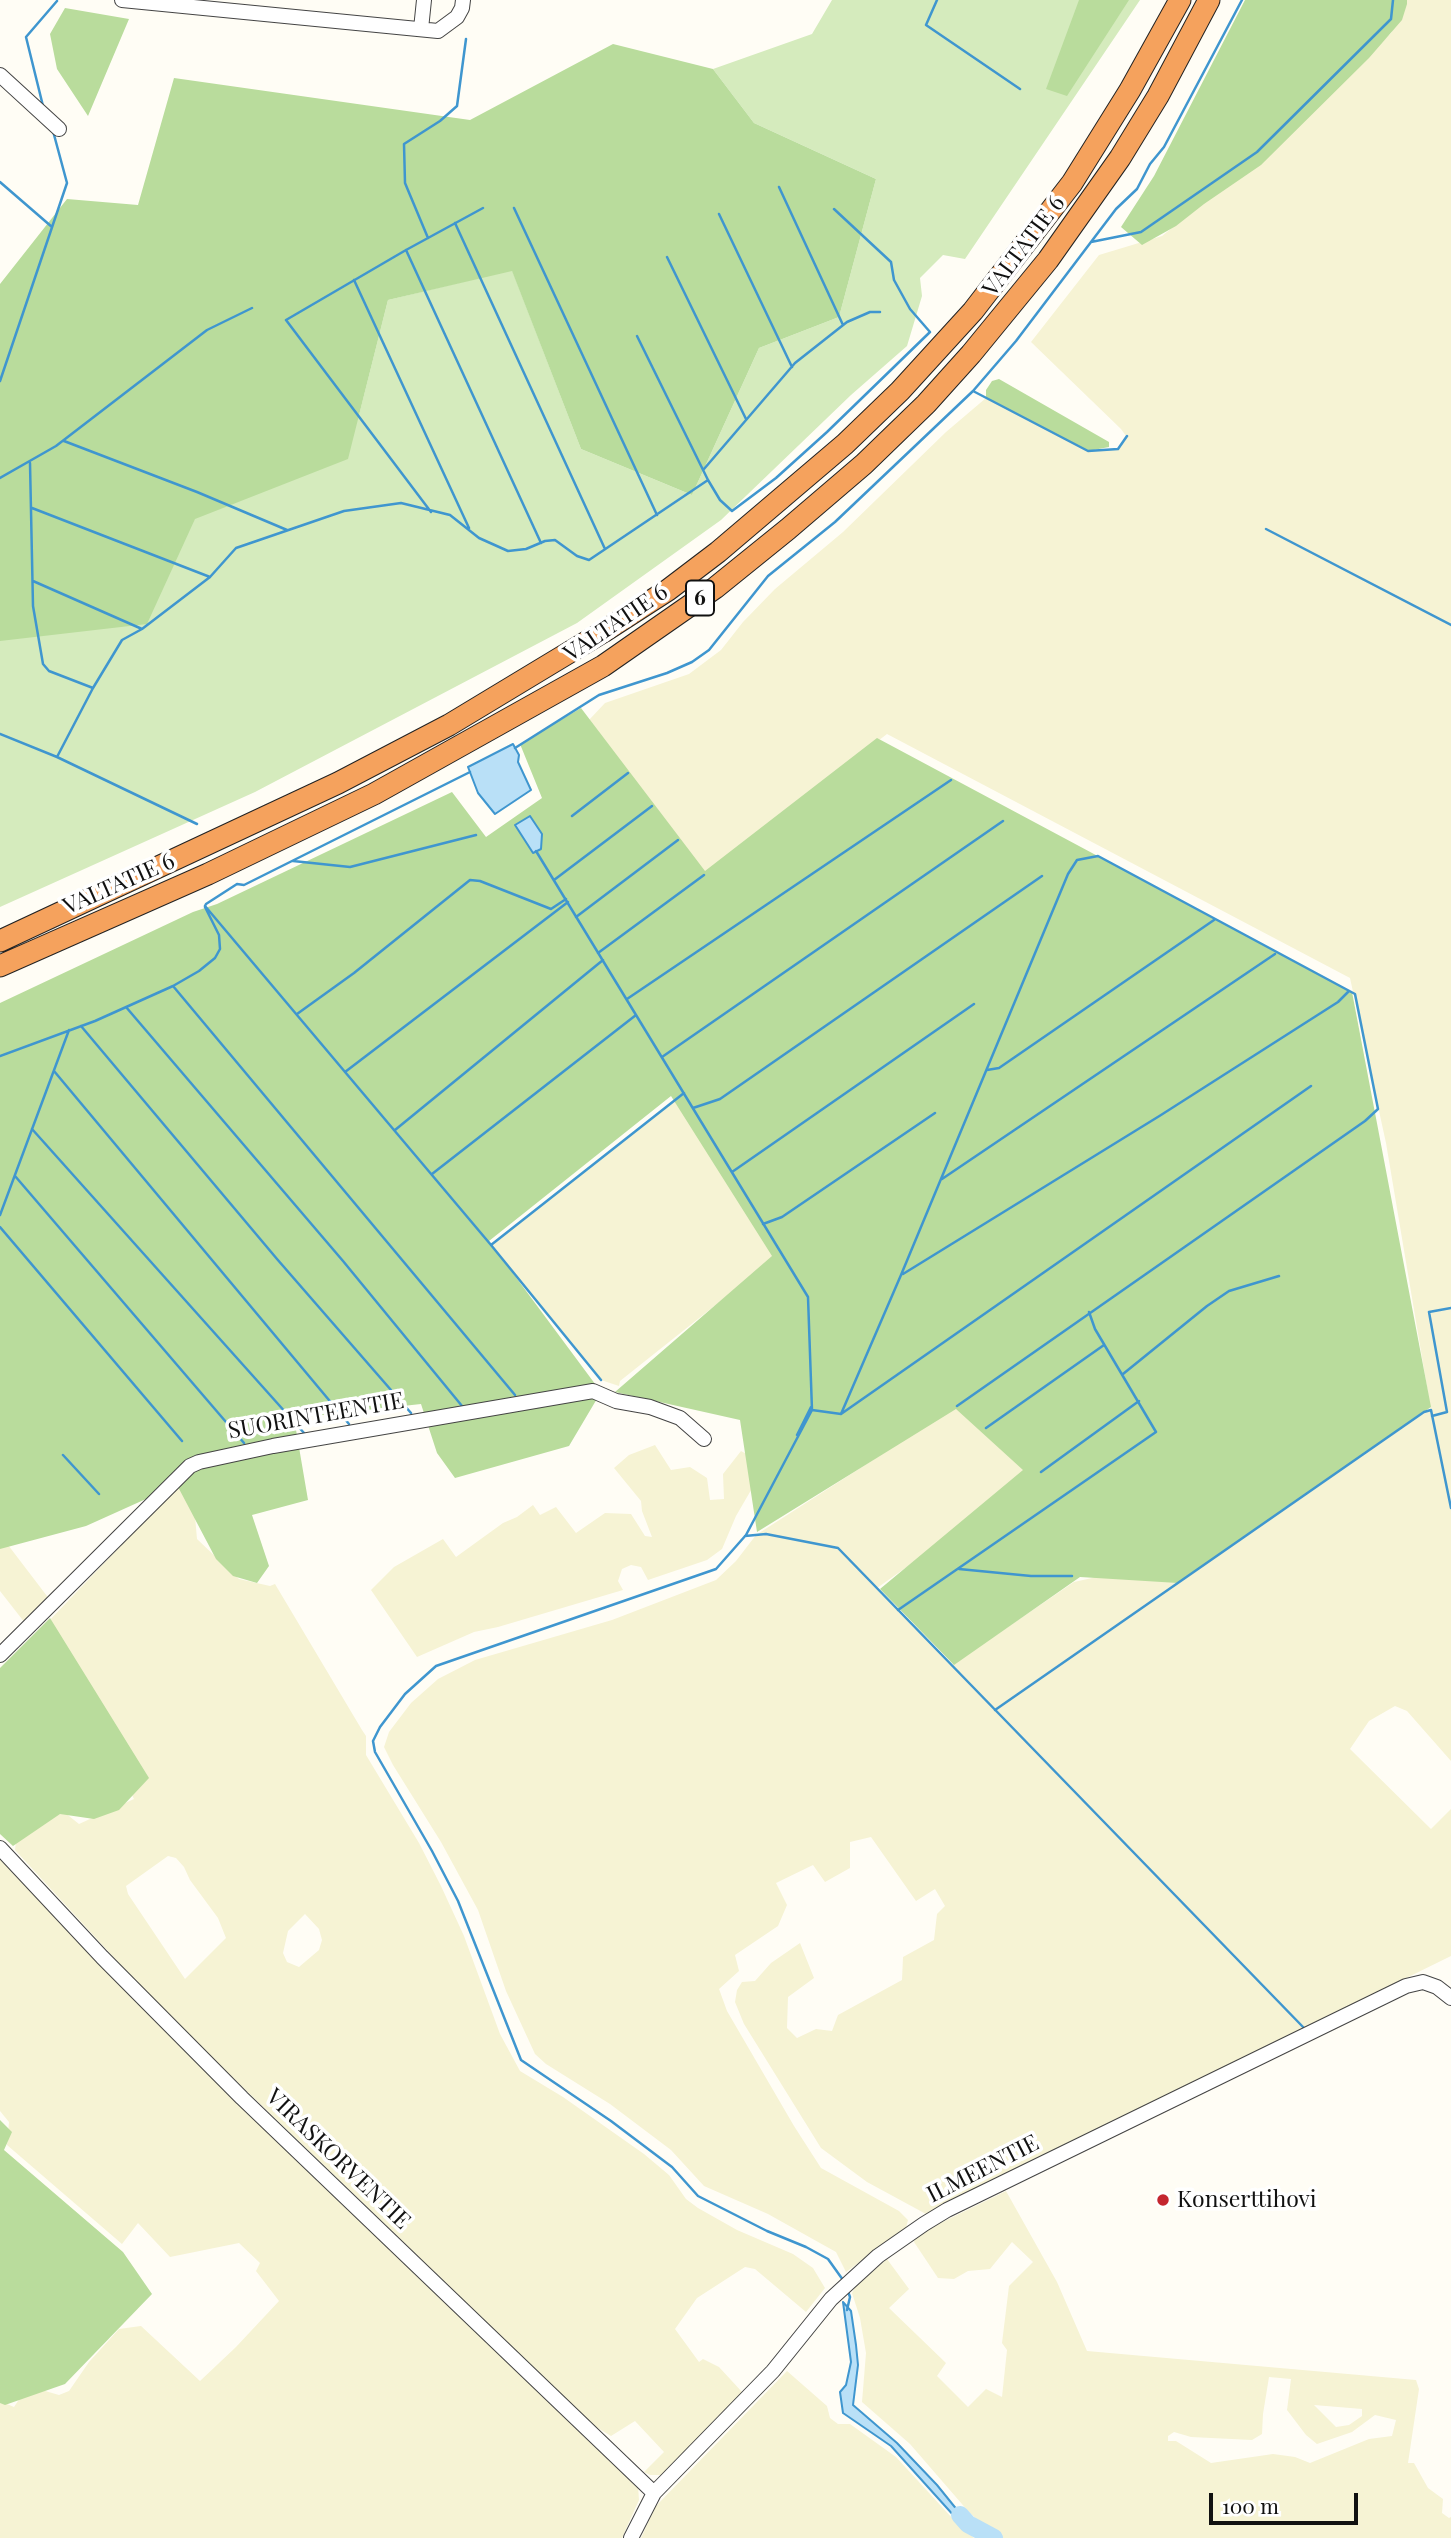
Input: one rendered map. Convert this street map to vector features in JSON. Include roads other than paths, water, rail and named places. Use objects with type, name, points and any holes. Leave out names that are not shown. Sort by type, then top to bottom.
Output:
[{"type":"highway","name":"VALTATIE 6","points":[[0,941],[338,783],[449,725],[603,632],[668,590],[718,552],[854,435],[900,391],[973,311],[1072,183],[1130,90],[1180,0]]},
{"type":"highway","name":"VALTATIE 6","points":[[0,966],[208,874],[374,794],[603,666],[715,588],[864,464],[926,404],[971,354],[1064,239],[1120,158],[1170,75],[1209,0]]},
{"type":"street","points":[[122,0],[169,2],[438,31],[462,8],[463,0]]},
{"type":"street","points":[[421,29],[424,0]]},
{"type":"street","points":[[0,75],[59,129]]},
{"type":"street","name":"SUORINTEENTIE","points":[[0,1654],[190,1466],[198,1462],[273,1446],[593,1391],[617,1401],[650,1407],[680,1419],[704,1439]]},
{"type":"street","name":"VIRASKORVENTIE","points":[[0,1849],[102,1957],[242,2098],[654,2493]]},
{"type":"street","name":"ILMEENTIE","points":[[631,2538],[654,2493],[773,2371],[831,2299],[878,2256],[947,2210],[1406,1986],[1423,1982],[1437,1987],[1451,1998]]},
{"type":"water","points":[[513,744],[531,790],[495,814],[478,793],[468,767]]},
{"type":"water","points":[[530,816],[542,834],[541,849],[533,853],[515,825]]},
{"type":"water","points":[[843,2302],[851,2311],[858,2365],[853,2405],[897,2443],[962,2516],[990,2538],[978,2538],[964,2527],[891,2446],[843,2413],[840,2392],[846,2385],[851,2362]]},
{"type":"waterway","points":[[937,0],[926,25],[1020,89]]},
{"type":"waterway","points":[[515,748],[599,695],[667,673],[692,662],[709,650],[768,576],[835,522],[973,391],[1016,341],[1116,209],[1137,189],[1150,164],[1164,147],[1242,0]]},
{"type":"waterway","points":[[1091,242],[1141,232],[1257,152],[1391,19],[1393,0]]},
{"type":"waterway","points":[[43,106],[26,37],[57,1]]},
{"type":"waterway","points":[[428,238],[405,183],[404,144],[440,121],[457,106],[466,39]]},
{"type":"waterway","points":[[0,381],[67,183],[53,131]]},
{"type":"waterway","points":[[0,182],[52,227]]},
{"type":"waterway","points":[[779,187],[843,325]]},
{"type":"waterway","points":[[431,512],[286,320],[483,208]]},
{"type":"waterway","points":[[514,208],[657,515]]},
{"type":"waterway","points":[[637,336],[708,480],[720,500],[732,511],[776,478],[827,432],[930,332],[910,309],[894,280],[891,262],[834,209]]},
{"type":"waterway","points":[[719,214],[792,367]]},
{"type":"waterway","points":[[455,223],[605,549]]},
{"type":"waterway","points":[[406,250],[541,543]]},
{"type":"waterway","points":[[667,257],[746,419]]},
{"type":"waterway","points":[[354,280],[469,528]]},
{"type":"waterway","points":[[0,478],[56,446],[207,330],[252,308]]},
{"type":"waterway","points":[[704,469],[795,363],[847,322],[870,312],[880,312]]},
{"type":"waterway","points":[[973,391],[1088,451],[1118,449],[1127,436]]},
{"type":"waterway","points":[[64,441],[287,530]]},
{"type":"waterway","points":[[30,463],[33,606],[43,664],[49,671],[93,688]]},
{"type":"waterway","points":[[57,757],[122,640],[142,629],[210,577],[236,548],[344,511],[401,503],[450,515],[479,538],[508,551],[526,549],[555,540],[577,556],[589,560],[708,480]]},
{"type":"waterway","points":[[32,508],[210,577]]},
{"type":"waterway","points":[[1266,529],[1451,625]]},
{"type":"waterway","points":[[33,581],[142,629]]},
{"type":"waterway","points":[[0,734],[57,757],[197,824]]},
{"type":"waterway","points":[[205,906],[237,884],[244,885],[470,772]]},
{"type":"waterway","points":[[572,816],[628,773]]},
{"type":"waterway","points":[[627,999],[951,780]]},
{"type":"waterway","points":[[554,880],[652,806]]},
{"type":"waterway","points":[[662,1057],[1003,821]]},
{"type":"waterway","points":[[293,861],[350,867],[476,835]]},
{"type":"waterway","points":[[576,917],[678,840]]},
{"type":"waterway","points":[[536,851],[808,1297],[812,1410],[746,1535],[716,1569],[436,1666],[405,1694],[380,1727],[373,1741],[375,1752],[458,1901],[521,2060],[611,2121],[672,2167],[698,2196],[828,2259],[843,2280]]},
{"type":"waterway","points":[[841,1414],[1068,874],[1077,860],[1098,856],[1355,994],[1378,1109],[1365,1121],[957,1406]]},
{"type":"waterway","points":[[598,953],[704,875]]},
{"type":"waterway","points":[[693,1108],[720,1099],[1042,876]]},
{"type":"waterway","points":[[297,1014],[354,973],[470,880],[480,881],[551,909],[566,899]]},
{"type":"waterway","points":[[345,1072],[568,902]]},
{"type":"waterway","points":[[205,906],[491,1245],[601,1380]]},
{"type":"waterway","points":[[0,1056],[95,1021],[173,986],[199,971],[215,958],[220,949],[219,935],[205,907]]},
{"type":"waterway","points":[[987,1070],[999,1068],[1214,920]]},
{"type":"waterway","points":[[942,1179],[1275,954]]},
{"type":"waterway","points":[[395,1130],[603,960]]},
{"type":"waterway","points":[[173,986],[515,1395]]},
{"type":"waterway","points":[[903,1274],[1161,1115],[1338,1002],[1349,991]]},
{"type":"waterway","points":[[732,1172],[974,1004]]},
{"type":"waterway","points":[[126,1007],[343,1261],[462,1406]]},
{"type":"waterway","points":[[432,1174],[636,1015]]},
{"type":"waterway","points":[[81,1026],[411,1413]]},
{"type":"waterway","points":[[0,1215],[69,1030]]},
{"type":"waterway","points":[[54,1071],[349,1424]]},
{"type":"waterway","points":[[812,1410],[841,1414],[1311,1086]]},
{"type":"waterway","points":[[491,1245],[684,1093]]},
{"type":"waterway","points":[[763,1224],[782,1217],[935,1113]]},
{"type":"waterway","points":[[32,1129],[304,1433]]},
{"type":"waterway","points":[[15,1176],[244,1443]]},
{"type":"waterway","points":[[0,1227],[182,1441]]},
{"type":"waterway","points":[[1123,1374],[1229,1291],[1279,1276]]},
{"type":"waterway","points":[[1432,1416],[1447,1412],[1429,1312],[1451,1308]]},
{"type":"waterway","points":[[898,1610],[1156,1432],[1095,1329],[1089,1312]]},
{"type":"waterway","points":[[986,1428],[1104,1345]]},
{"type":"waterway","points":[[1041,1472],[1139,1401]]},
{"type":"waterway","points":[[797,1435],[811,1407]]},
{"type":"waterway","points":[[995,1710],[1424,1412],[1431,1410],[1451,1508]]},
{"type":"waterway","points":[[63,1455],[99,1494]]},
{"type":"waterway","points":[[745,1536],[766,1534],[838,1548],[1304,2028]]},
{"type":"waterway","points":[[959,1569],[1031,1576],[1072,1576]]},
{"type":"waterway","points":[[847,2289],[850,2297],[847,2310]]},
{"type":"waterway","points":[[960,2515],[968,2524],[994,2538]]},
{"type":"place","name":"Konserttihovi","points":[[1163,2200]]}]
